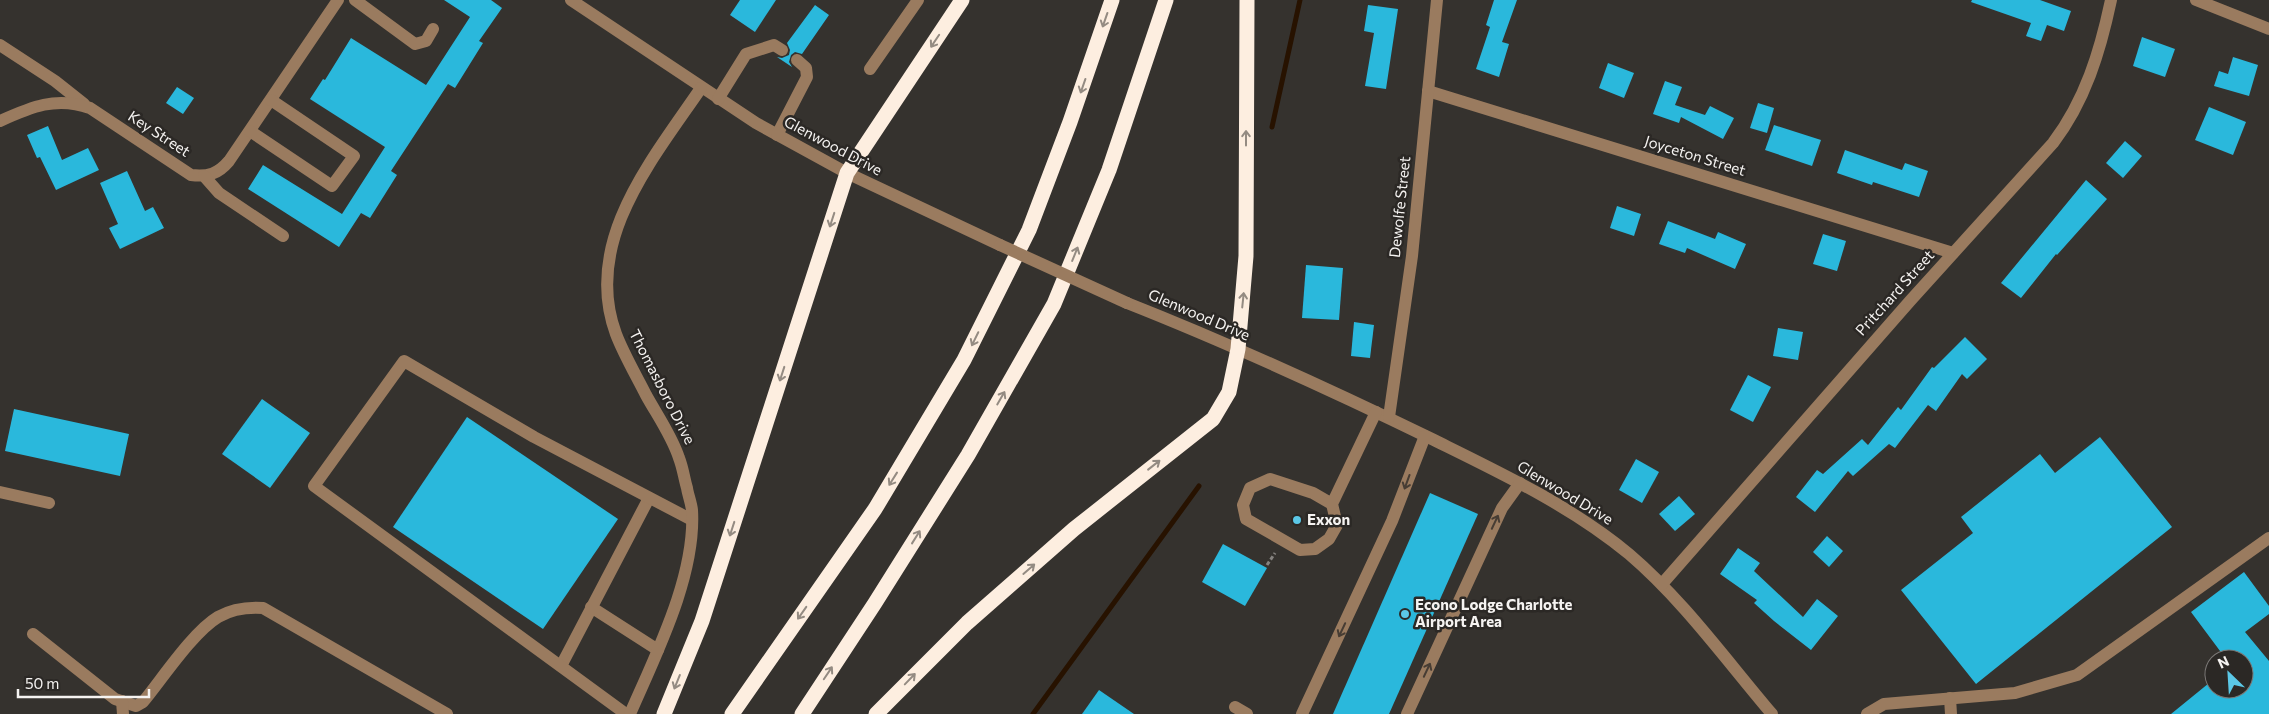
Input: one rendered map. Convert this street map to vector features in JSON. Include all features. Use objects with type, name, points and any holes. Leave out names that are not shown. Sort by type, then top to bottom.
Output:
[{"type":"highway","points":[[664,714],[702,621],[847,173],[962,0]]},
{"type":"highway","points":[[732,714],[875,509],[964,360],[1029,230],[1070,122],[1112,0]]},
{"type":"highway","points":[[802,714],[968,455],[1054,304],[1108,170],[1166,0]]},
{"type":"highway","points":[[876,714],[937,651],[988,604],[1074,529],[1213,419],[1229,392],[1238,349],[1244,292],[1247,231],[1247,0]]},
{"type":"street","points":[[283,236],[219,193],[204,176],[221,170],[250,131],[338,0]]},
{"type":"street","points":[[355,0],[416,44],[426,41],[433,29]]},
{"type":"street","name":"Glenwood Drive","points":[[571,0],[718,99],[777,135],[847,173],[1127,303],[1238,349],[1389,417],[1520,483],[1605,536],[1662,584],[1772,714]]},
{"type":"street","points":[[870,68],[918,0]]},
{"type":"street","name":"Dewolfe Street","points":[[1389,417],[1412,256],[1437,0]]},
{"type":"street","name":"Pritchard Street","points":[[1662,584],[2067,125],[2091,76],[2111,0]]},
{"type":"street","points":[[2196,0],[2269,29]]},
{"type":"street","points":[[0,45],[90,108]]},
{"type":"street","points":[[718,99],[746,54],[774,45],[782,50]]},
{"type":"street","points":[[777,135],[807,77],[806,68],[797,60]]},
{"type":"street","name":"Thomasboro Drive","points":[[628,714],[658,650],[680,589],[691,548],[692,508],[679,457],[616,334],[607,292],[608,258],[615,230],[626,204],[701,88]]},
{"type":"street","name":"Joyceton Street","points":[[1428,91],[1953,252]]},
{"type":"street","points":[[250,131],[332,186],[354,156],[271,100]]},
{"type":"street","name":"Key Street","points":[[0,121],[27,109],[55,102],[77,104],[90,108],[192,175],[204,176]]},
{"type":"street","points":[[628,714],[314,486],[404,361],[534,437],[692,520]]},
{"type":"street","points":[[1332,504],[1313,493],[1270,479],[1250,488],[1243,505],[1246,519],[1300,550],[1315,549],[1329,539],[1336,525],[1332,504],[1376,412]]},
{"type":"street","points":[[1302,714],[1392,522],[1425,436]]},
{"type":"street","points":[[1406,714],[1500,513],[1520,483]]},
{"type":"street","points":[[0,492],[49,503]]},
{"type":"street","points":[[560,666],[649,498]]},
{"type":"street","points":[[1867,714],[1884,704],[2016,693],[2077,675],[2269,538]]},
{"type":"street","points":[[33,634],[115,699],[122,708],[136,706],[143,702],[196,637],[216,618],[230,612],[251,607],[263,608],[447,714]]},
{"type":"street","points":[[591,607],[658,650]]},
{"type":"street","points":[[1950,698],[1951,714]]},
{"type":"street","points":[[1235,707],[1247,714]]},
{"type":"building","points":[[444,0],[491,0],[502,8],[479,41],[483,43],[455,88],[448,84],[391,171],[397,175],[370,218],[361,213],[339,247],[248,189],[263,165],[342,214],[385,147],[310,99],[323,79],[325,80],[351,38],[426,85],[470,17]]},
{"type":"building","points":[[740,0],[776,0],[755,32],[730,15]]},
{"type":"building","points":[[1494,0],[1517,0],[1502,42],[1509,44],[1499,77],[1476,69],[1490,27],[1486,25]]},
{"type":"building","points":[[1972,0],[2040,0],[2071,11],[2064,31],[2047,25],[2041,41],[2026,36],[2031,23],[1971,2]]},
{"type":"building","points":[[815,5],[829,15],[802,54],[795,52],[791,55],[789,62],[792,67],[777,57],[782,58],[789,55],[790,50],[787,43]]},
{"type":"building","points":[[1368,5],[1398,9],[1386,89],[1365,86],[1374,33],[1364,31]]},
{"type":"building","points":[[2142,37],[2175,49],[2165,77],[2133,66]]},
{"type":"building","points":[[2233,57],[2258,65],[2249,96],[2214,86],[2219,71],[2228,74]]},
{"type":"building","points":[[1608,63],[1634,73],[1624,98],[1599,88]]},
{"type":"building","points":[[1665,81],[1682,87],[1675,105],[1705,115],[1710,106],[1734,118],[1723,139],[1681,117],[1679,123],[1653,114]]},
{"type":"building","points":[[177,87],[194,98],[183,114],[166,103]]},
{"type":"building","points":[[1758,103],[1774,108],[1767,133],[1750,128]]},
{"type":"building","points":[[2209,107],[2246,122],[2233,155],[2195,140]]},
{"type":"building","points":[[1774,125],[1821,140],[1812,166],[1765,150]]},
{"type":"building","points":[[48,126],[62,160],[88,148],[99,170],[56,190],[40,157],[37,158],[27,135]]},
{"type":"building","points":[[2125,141],[2142,156],[2123,178],[2106,163]]},
{"type":"building","points":[[1845,150],[1902,170],[1905,163],[1928,171],[1919,197],[1873,182],[1872,185],[1837,173]]},
{"type":"building","points":[[127,171],[145,211],[153,207],[164,228],[120,249],[109,228],[118,224],[100,183]]},
{"type":"building","points":[[2086,180],[2107,199],[2056,254],[2021,298],[2001,283]]},
{"type":"building","points":[[1617,206],[1641,214],[1634,236],[1610,228]]},
{"type":"building","points":[[1668,221],[1715,239],[1718,232],[1746,244],[1735,269],[1687,248],[1685,253],[1659,244]]},
{"type":"building","points":[[1823,234],[1846,241],[1837,271],[1813,264]]},
{"type":"building","points":[[1306,265],[1343,268],[1339,320],[1302,318]]},
{"type":"building","points":[[1354,322],[1374,325],[1370,358],[1351,356]]},
{"type":"building","points":[[1778,328],[1803,332],[1798,360],[1773,356]]},
{"type":"building","points":[[1965,337],[1987,359],[1967,379],[1962,374],[1936,411],[1928,405],[1895,448],[1889,444],[1853,476],[1848,471],[1815,512],[1796,497],[1817,470],[1823,474],[1862,439],[1868,445],[1898,407],[1901,410],[1932,367],[1934,368]]},
{"type":"building","points":[[1748,375],[1771,387],[1753,422],[1730,410]]},
{"type":"building","points":[[262,399],[310,433],[270,488],[222,454]]},
{"type":"building","points":[[14,409],[129,434],[120,476],[5,451]]},
{"type":"building","points":[[467,417],[618,519],[543,629],[393,527]]},
{"type":"building","points":[[2100,437],[2172,527],[1976,684],[1901,590],[1973,533],[1961,517],[2040,454],[2055,473]]},
{"type":"building","points":[[1636,459],[1659,472],[1642,503],[1619,490]]},
{"type":"building","name":"Econo Lodge Charlotte Airport Area","points":[[1430,493],[1478,514],[1389,714],[1333,714]]},
{"type":"building","points":[[1679,496],[1695,514],[1675,531],[1659,514]]},
{"type":"building","points":[[1827,536],[1843,551],[1829,567],[1813,552]]},
{"type":"building","points":[[1223,544],[1267,568],[1245,606],[1202,582]]},
{"type":"building","points":[[1738,548],[1760,563],[1754,571],[1803,617],[1817,599],[1838,616],[1811,650],[1754,603],[1757,600],[1720,574]]},
{"type":"building","points":[[2244,572],[2269,606],[2269,614],[2245,632],[2269,661],[2269,714],[2171,714],[2204,687],[2204,699],[2254,699],[2254,649],[2219,649],[2191,612]]},
{"type":"building","points":[[1099,690],[1134,714],[1082,714]]},
{"type":"waterway","points":[[1272,127],[1300,0]]},
{"type":"waterway","points":[[1033,714],[1199,486]]},
{"type":"place","name":"Exxon","points":[[1297,520]]},
{"type":"place","name":"Econo Lodge Charlotte Airport Area","points":[[1405,614]]}]
